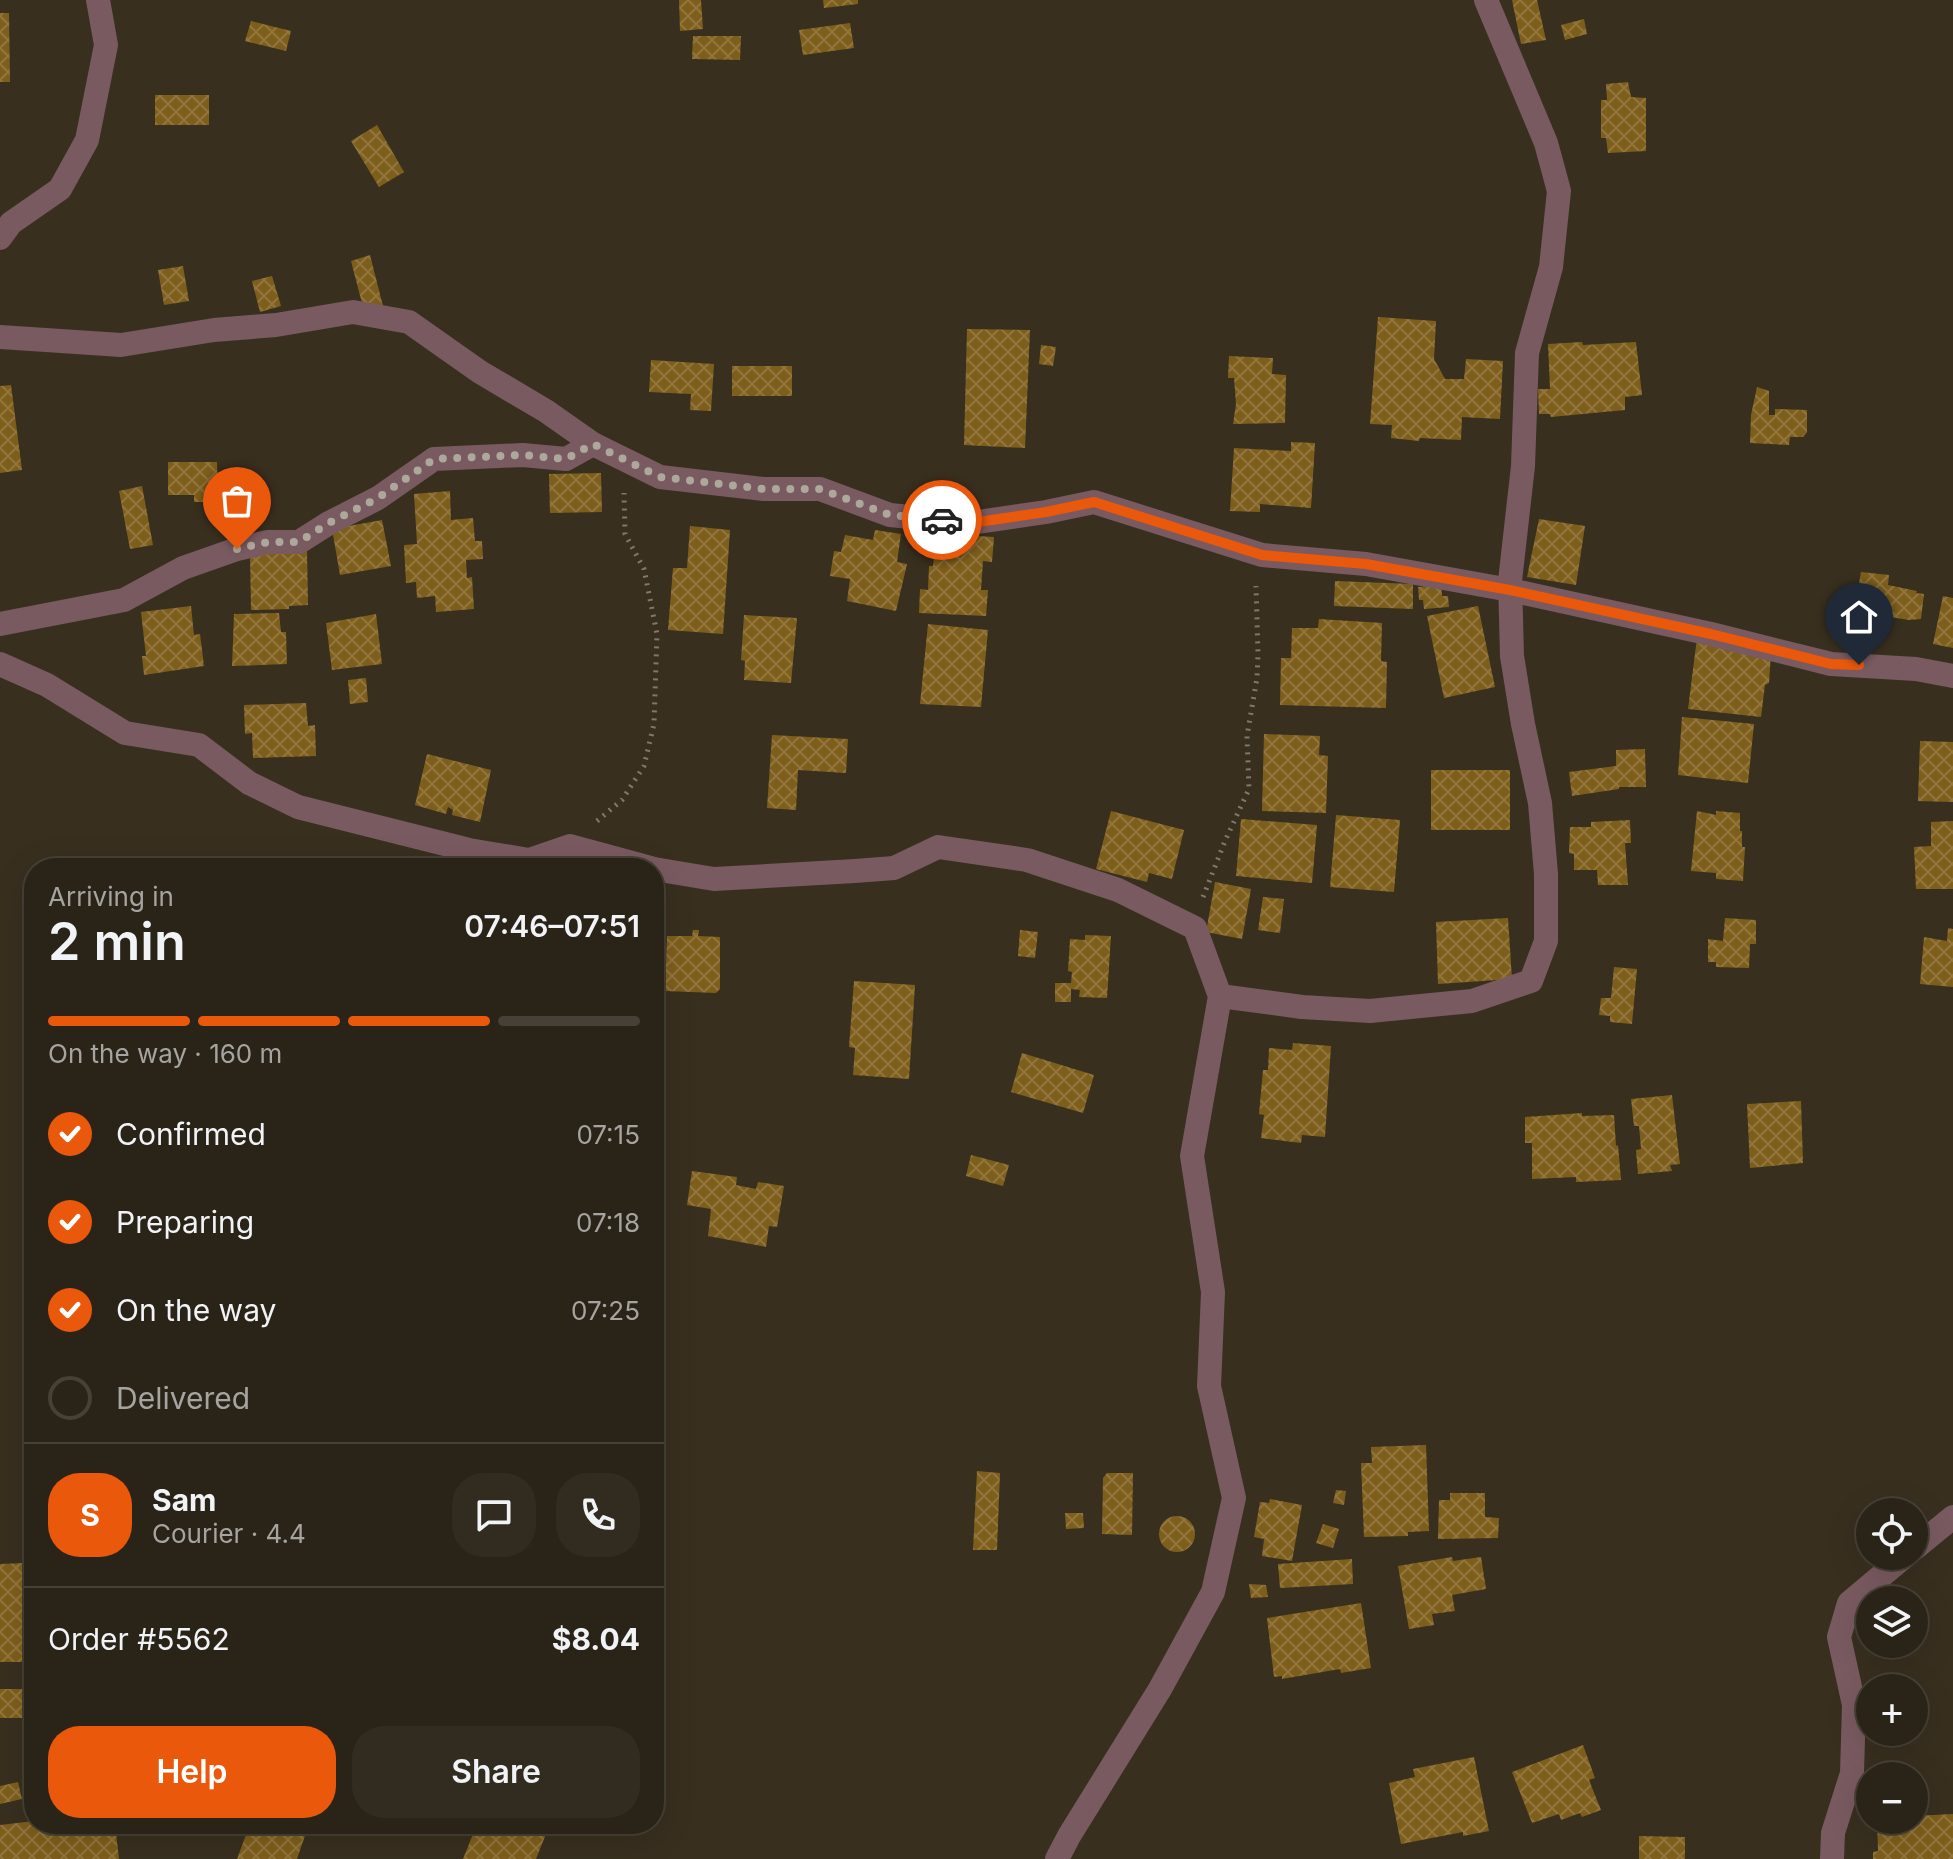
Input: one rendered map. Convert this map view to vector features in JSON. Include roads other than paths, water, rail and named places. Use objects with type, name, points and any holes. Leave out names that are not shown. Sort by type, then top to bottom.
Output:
[{"type":"street","points":[[0,238],[11,223],[60,189],[87,140],[106,45],[98,0]]},
{"type":"street","points":[[1220,996],[1302,1007],[1370,1011],[1472,1001],[1531,981],[1546,941],[1546,874],[1540,803],[1512,656],[1510,590],[1523,466],[1527,353],[1551,267],[1559,191],[1546,143],[1486,0]]},
{"type":"street","points":[[0,337],[121,345],[353,312],[409,322],[480,372],[546,411],[593,444],[660,477],[764,489],[820,489],[890,515],[971,523],[1094,502],[1257,553],[1366,564],[1510,590],[1831,664],[1916,669],[1953,676]]},
{"type":"street","points":[[0,624],[124,600],[183,568],[237,549],[268,542],[299,542],[378,498],[434,459],[523,455],[566,459],[593,444]]},
{"type":"street","points":[[0,664],[47,685],[125,733],[199,745],[249,783],[298,807],[469,850],[517,858]]},
{"type":"street","points":[[535,858],[570,846],[615,858]]},
{"type":"street","points":[[664,870],[714,879],[894,868],[938,847],[1027,860],[1118,890],[1195,928],[1220,996],[1192,1156],[1213,1292],[1209,1386],[1234,1498],[1213,1592],[1160,1689],[1057,1859]]},
{"type":"street","points":[[1928,1538],[1953,1517]]},
{"type":"street","points":[[1832,1859],[1833,1833],[1852,1773],[1854,1705],[1839,1637],[1849,1603],[1888,1570]]}]
